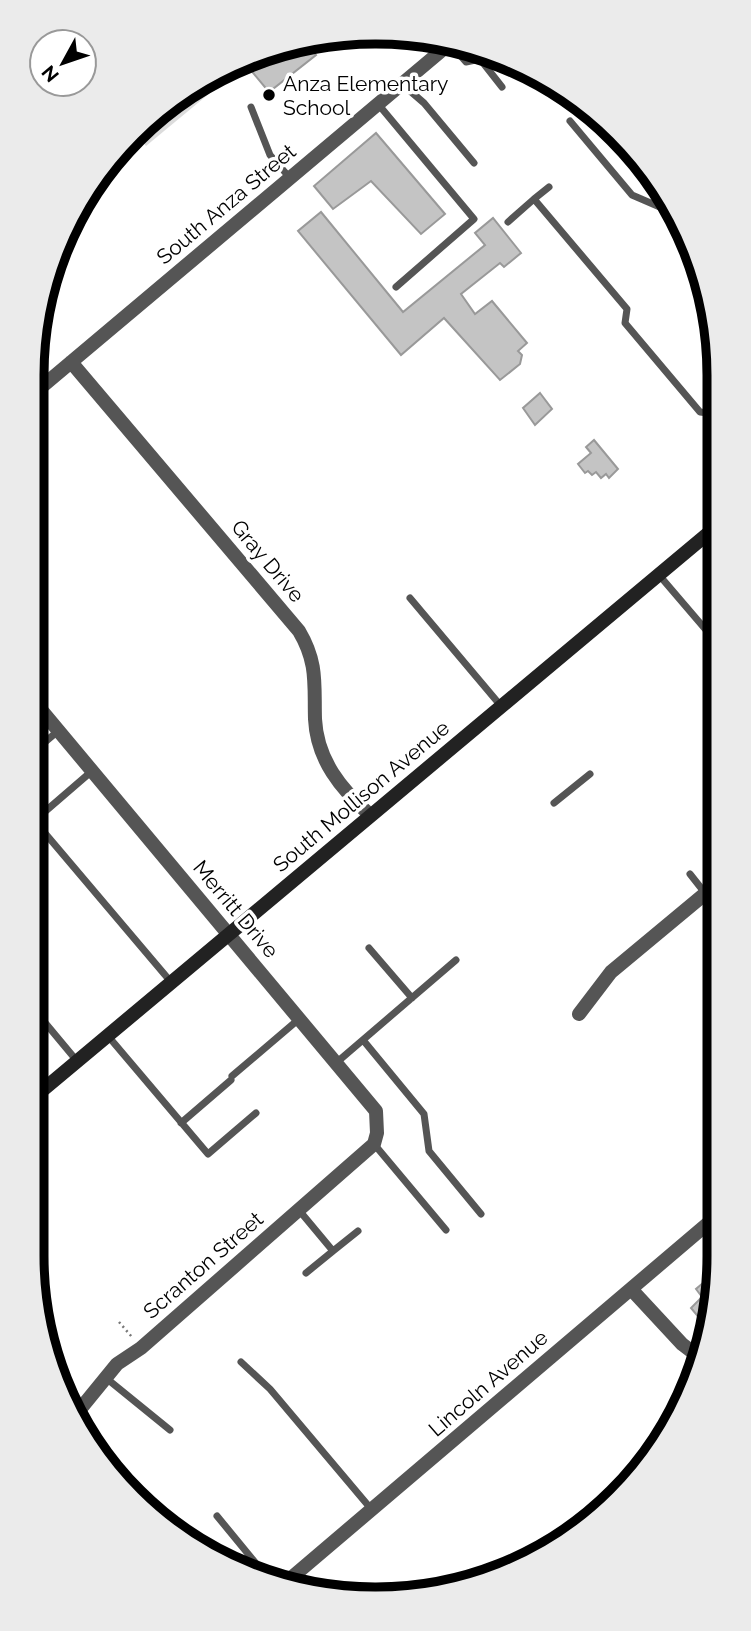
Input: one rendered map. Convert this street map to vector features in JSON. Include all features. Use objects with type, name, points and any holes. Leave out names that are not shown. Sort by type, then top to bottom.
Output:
[{"type":"main road","name":"South Mollison Avenue","points":[[44,1089],[707,534]]},
{"type":"street","name":"South Anza Street","points":[[44,385],[442,50]]},
{"type":"street","name":"Gray Drive","points":[[71,362],[299,631],[309,648],[316,671],[315,719],[325,759],[345,792],[370,815]]},
{"type":"street","name":"Merritt Drive","points":[[45,715],[376,1111],[377,1133],[369,1149]]},
{"type":"street","points":[[579,1014],[611,972],[706,893]]},
{"type":"street","name":"Scranton Street","points":[[81,1408],[117,1364],[141,1348],[369,1149]]},
{"type":"street","name":"Lincoln Avenue","points":[[293,1577],[707,1224]]},
{"type":"street","points":[[631,1289],[693,1352]]},
{"type":"lane","points":[[460,55],[466,62],[477,60]]},
{"type":"lane","points":[[481,61],[502,87]]},
{"type":"lane","points":[[402,84],[424,103],[474,163]]},
{"type":"lane","points":[[378,104],[474,219],[396,287]]},
{"type":"lane","points":[[251,107],[270,155],[290,178]]},
{"type":"lane","points":[[570,121],[632,195],[662,208]]},
{"type":"lane","points":[[508,222],[549,187]]},
{"type":"lane","points":[[534,199],[627,309],[625,323],[700,412],[707,413]]},
{"type":"lane","points":[[658,575],[707,631]]},
{"type":"lane","points":[[410,598],[501,706]]},
{"type":"lane","points":[[44,743],[58,731]]},
{"type":"lane","points":[[44,812],[92,771]]},
{"type":"lane","points":[[554,803],[590,774]]},
{"type":"lane","points":[[44,832],[171,982]]},
{"type":"lane","points":[[690,874],[706,893]]},
{"type":"lane","points":[[369,948],[412,998]]},
{"type":"lane","points":[[336,1063],[456,960]]},
{"type":"lane","points":[[181,1123],[300,1019]]},
{"type":"lane","points":[[44,1021],[77,1060]]},
{"type":"lane","points":[[108,1035],[208,1154],[256,1113]]},
{"type":"lane","points":[[363,1040],[424,1114],[429,1151],[481,1214]]},
{"type":"lane","points":[[369,1149],[446,1230]]},
{"type":"lane","points":[[298,1209],[333,1251]]},
{"type":"lane","points":[[306,1273],[358,1231]]},
{"type":"lane","points":[[241,1362],[270,1389],[373,1511]]},
{"type":"lane","points":[[106,1378],[170,1430]]},
{"type":"lane","points":[[217,1516],[258,1565]]},
{"type":"path","points":[[119,1322],[141,1348]]},
{"type":"shaded area","points":[[226,79],[146,146],[142,140],[157,126],[191,100]]},
{"type":"building","points":[[312,50],[316,55],[269,92],[250,69]]},
{"type":"building","points":[[376,133],[445,214],[421,234],[371,181],[333,209],[314,186]]},
{"type":"building","points":[[321,212],[403,312],[485,245],[475,233],[493,218],[521,253],[504,267],[500,263],[461,294],[475,314],[492,301],[527,343],[518,351],[522,355],[520,364],[500,380],[444,318],[401,355],[298,231]]},
{"type":"building","points":[[540,393],[552,409],[535,425],[523,408]]},
{"type":"building","points":[[594,440],[618,469],[609,478],[606,474],[601,478],[596,472],[592,475],[588,471],[585,473],[578,464],[591,453],[586,447]]},
{"type":"building","points":[[707,1280],[701,1320],[691,1308],[702,1297],[696,1289]]},
{"type":"place","name":"Anza Elementary School","points":[[269,95]]}]
